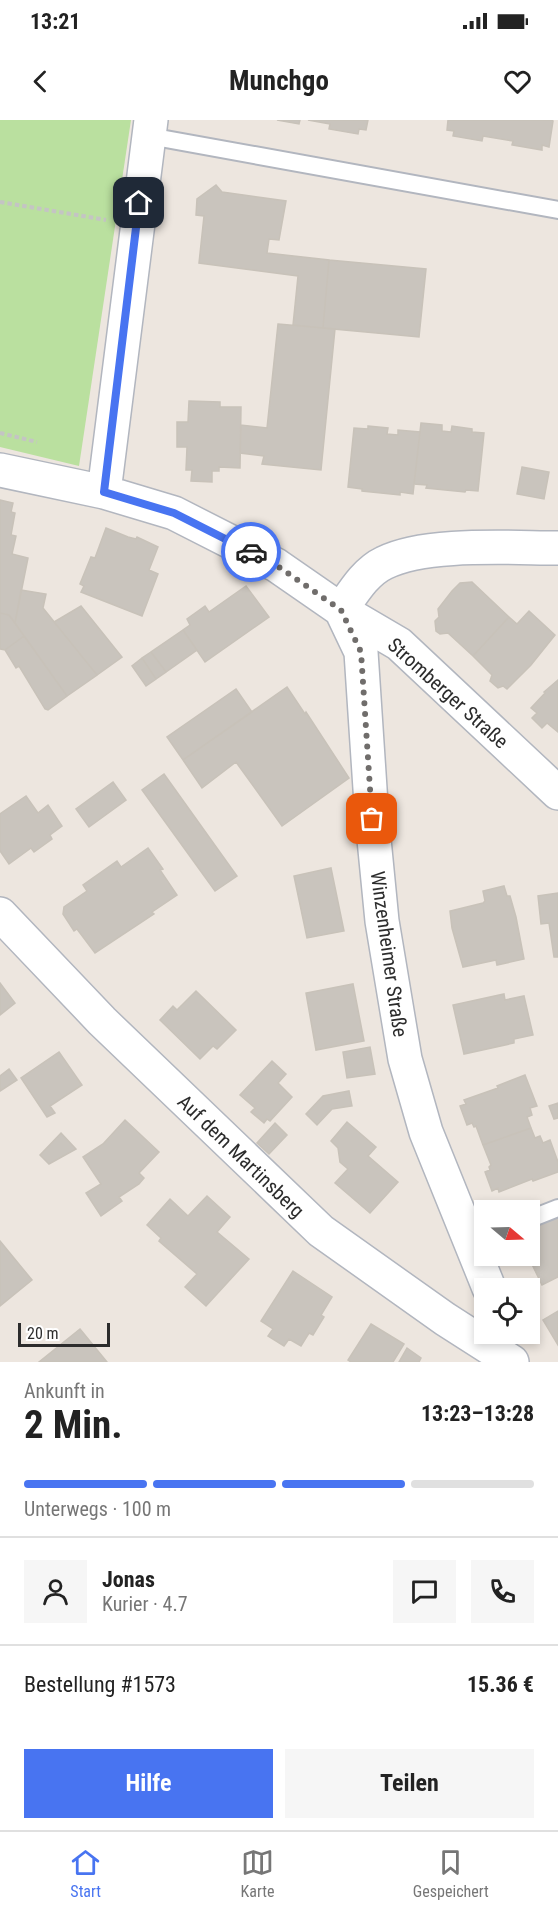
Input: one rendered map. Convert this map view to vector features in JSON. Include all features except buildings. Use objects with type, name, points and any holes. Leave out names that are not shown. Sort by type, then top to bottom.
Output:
[{"type":"street","points":[[104,492],[150,128]]},
{"type":"street","name":"Stromberger Straße","points":[[0,470],[104,492],[174,513],[276,565],[341,610],[399,644],[558,793]]},
{"type":"street","points":[[341,610],[360,582],[382,563],[409,553],[459,549],[558,548]]},
{"type":"street","name":"Winzenheimer Straße","points":[[341,610],[361,652],[372,819],[382,921],[405,1059],[426,1132],[474,1232]]},
{"type":"street","name":"Auf dem Martinsberg","points":[[0,914],[102,1021],[321,1232],[445,1319],[514,1362]]},
{"type":"street","points":[[508,1344],[514,1362]]},
{"type":"lane","points":[[150,128],[558,210]]},
{"type":"lane","points":[[540,1215],[558,1208]]},
{"type":"path","points":[[0,202],[103,220]]},
{"type":"green space","points":[[0,120],[131,120],[79,466],[0,447]]},
{"type":"way so far","points":[[251,552],[276,565],[341,610],[361,652],[372,819]]},
{"type":"route","points":[[139,203],[104,492],[174,513],[251,552]]}]
